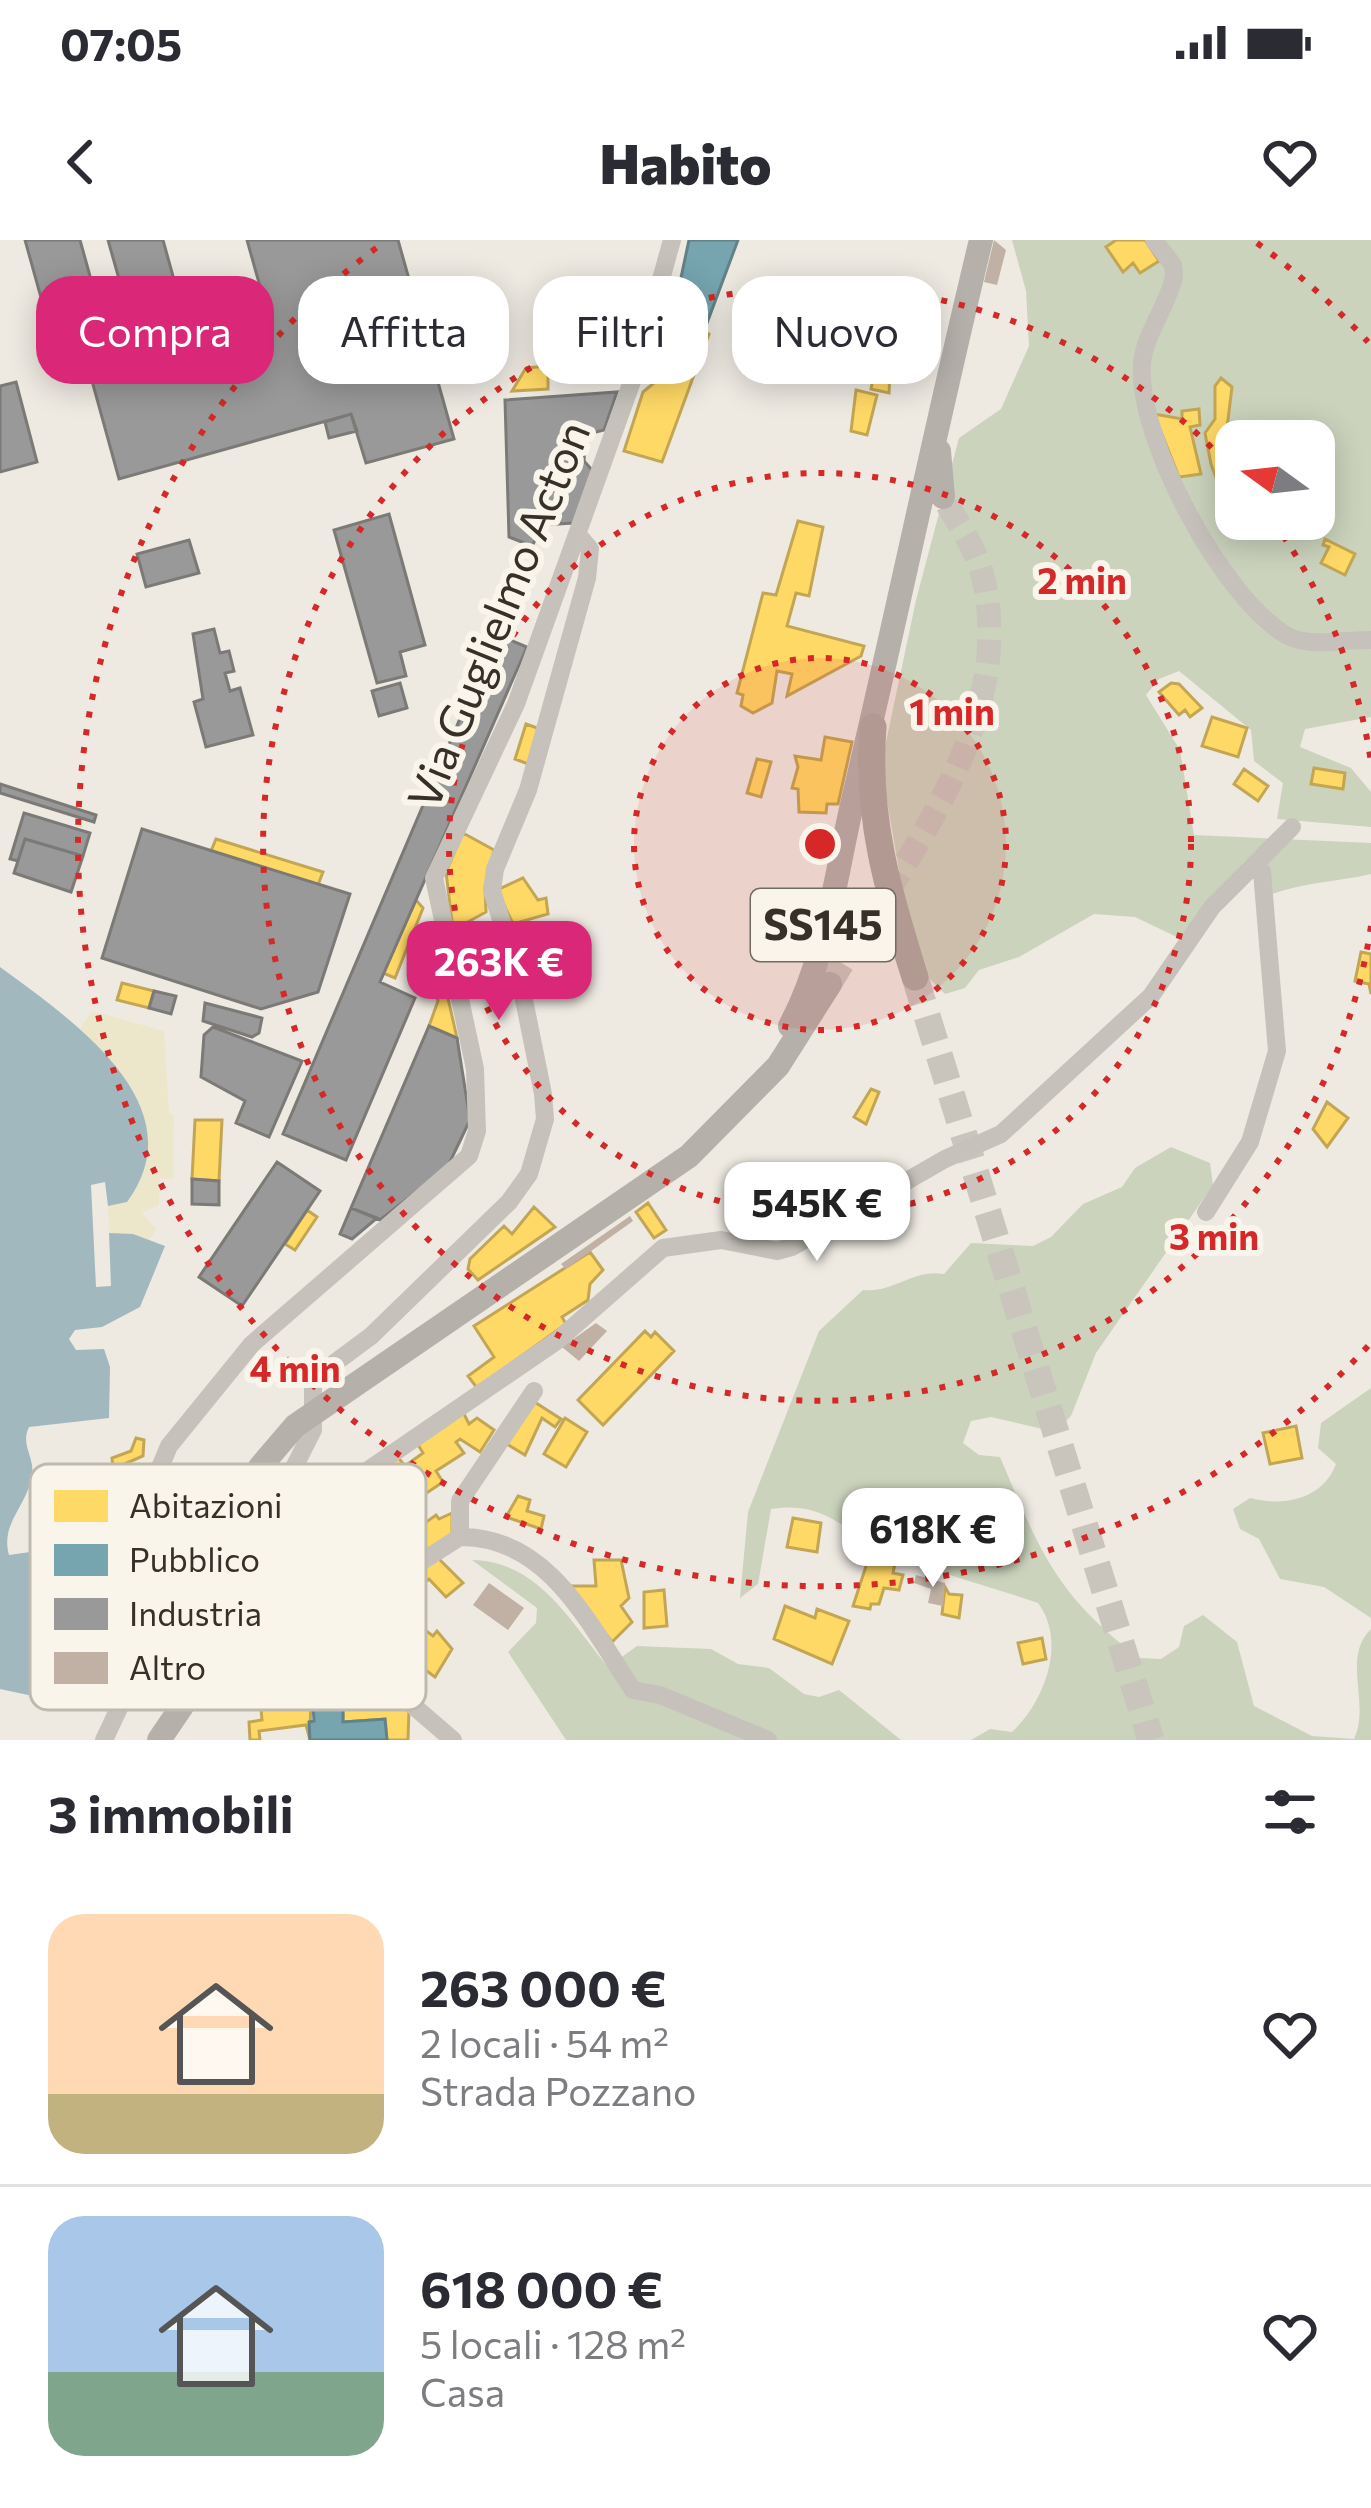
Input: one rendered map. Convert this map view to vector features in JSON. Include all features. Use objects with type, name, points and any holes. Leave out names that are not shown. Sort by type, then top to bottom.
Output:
[{"type":"highway","points":[[873,727],[870,788],[875,842],[915,977]]},
{"type":"main road","name":"SS145","points":[[737,1109],[778,1046],[807,985],[873,727],[939,412],[981,240]]},
{"type":"main road","name":"SS145","points":[[939,412],[943,497]]},
{"type":"main road","name":"SS145","points":[[263,1464],[315,1412],[689,1156],[778,1066],[830,984]]},
{"type":"main road","name":"SS145","points":[[159,1740],[179,1710]]},
{"type":"street","name":"Via Guglielmo Acton","points":[[161,1464],[169,1446],[252,1344],[469,1156],[477,1131],[475,1069],[434,878],[516,704],[579,536],[659,301],[672,240]]},
{"type":"street","points":[[1154,240],[1173,265],[1174,276],[1142,365],[1147,410],[1160,453],[1202,535],[1247,601],[1289,637],[1371,640]]},
{"type":"street","points":[[296,1464],[314,1430],[313,1379],[370,1336],[509,1202],[535,1156],[545,1119],[543,1094],[520,980],[492,892],[494,869],[534,770],[587,578],[590,549],[579,536]]},
{"type":"street","points":[[377,1464],[558,1340],[663,1248],[721,1240],[777,1251],[792,1246],[1000,1134],[1151,996],[1212,907],[1292,827]]},
{"type":"street","points":[[1206,1212],[1250,1142],[1277,1051],[1262,872],[1251,869]]},
{"type":"street","points":[[460,1538],[460,1501],[534,1391]]},
{"type":"street","points":[[426,1559],[460,1538],[528,1555],[563,1586],[633,1690],[660,1695],[768,1740]]},
{"type":"street","name":"Via Guglielmo Acton","points":[[104,1740],[118,1710]]},
{"type":"street","points":[[417,1710],[453,1740]]},
{"type":"green space","points":[[1012,240],[1371,240],[1371,717],[1305,729],[1300,747],[1351,768],[1371,792],[1371,827],[1277,819],[1283,783],[1254,761],[1251,730],[1179,671],[1159,679],[1146,695],[1180,750],[1194,835],[1371,843],[1371,874],[1272,894],[1245,861],[1181,939],[1135,917],[1094,914],[1019,957],[979,970],[965,988],[945,994],[930,979],[904,899],[881,766],[916,600],[959,438],[1001,409],[1029,346],[1026,291]]},
{"type":"green space","points":[[1171,1147],[1210,1163],[1213,1185],[1096,1353],[1071,1416],[1055,1432],[991,1417],[971,1421],[963,1443],[979,1455],[1000,1457],[1053,1569],[1087,1613],[1139,1658],[1161,1659],[1179,1647],[1184,1626],[1203,1615],[1237,1642],[1254,1706],[1312,1736],[1354,1739],[1360,1711],[1358,1654],[1371,1629],[1371,1740],[971,1740],[990,1729],[1012,1732],[1034,1705],[1051,1653],[1047,1618],[1038,1603],[897,1557],[825,1515],[792,1507],[771,1509],[758,1584],[740,1598],[748,1512],[819,1331],[863,1290],[944,1274],[971,1243],[1033,1246],[1051,1237],[1083,1204],[1122,1187],[1135,1168]]},
{"type":"green space","points":[[1371,1388],[1371,1618],[1324,1587],[1280,1579],[1259,1539],[1240,1529],[1233,1509],[1250,1498],[1301,1498],[1322,1485],[1336,1464],[1318,1448],[1321,1423]]},
{"type":"green space","points":[[472,1560],[495,1563],[534,1582],[566,1613],[608,1667],[637,1646],[711,1649],[738,1664],[769,1668],[804,1694],[819,1697],[839,1690],[901,1740],[566,1740],[508,1652],[536,1623],[537,1608]]},
{"type":"sand","points":[[92,1011],[164,1031],[169,1113],[174,1115],[173,1179],[160,1178],[159,1205],[142,1213],[156,1229],[149,1240],[109,1233],[108,1206],[127,1202],[131,1087],[80,1028]]},
{"type":"water","points":[[0,967],[89,1038],[137,1098],[147,1132],[145,1166],[127,1202],[108,1206],[105,1182],[91,1185],[96,1287],[111,1286],[109,1233],[133,1234],[165,1246],[140,1307],[102,1327],[75,1330],[69,1339],[76,1350],[104,1349],[110,1367],[109,1418],[29,1427],[30,1482],[7,1544],[9,1555],[30,1552],[30,1695],[0,1689]]},
{"type":"building: Abitazioni","points":[[1116,240],[1145,240],[1159,261],[1140,273],[1133,263],[1123,272],[1106,247]]},
{"type":"building: Abitazioni","points":[[533,367],[533,384],[548,384],[548,389],[512,391],[526,368]]},
{"type":"building: Abitazioni","points":[[1221,378],[1232,387],[1228,420],[1215,420],[1215,475],[1205,433],[1215,419],[1215,386]]},
{"type":"building: Abitazioni","points":[[653,384],[691,384],[662,462],[624,451],[643,392]]},
{"type":"building: Abitazioni","points":[[872,384],[889,384],[889,393],[871,389]]},
{"type":"building: Abitazioni","points":[[856,390],[877,395],[867,435],[851,431]]},
{"type":"building: Abitazioni","points":[[1199,409],[1200,425],[1190,427],[1201,474],[1179,477],[1154,414],[1182,419],[1182,411]]},
{"type":"building: Abitazioni","points":[[798,521],[823,527],[809,596],[796,593],[787,626],[864,646],[861,656],[787,696],[792,674],[777,671],[772,703],[753,713],[741,706],[743,695],[737,693],[763,593],[776,595]]},
{"type":"building: Abitazioni","points":[[1327,540],[1355,554],[1345,575],[1321,563],[1329,547],[1323,545]]},
{"type":"building: Abitazioni","points":[[1171,683],[1179,684],[1202,708],[1190,717],[1185,710],[1179,715],[1159,692]]},
{"type":"building: Abitazioni","points":[[1212,717],[1247,728],[1238,757],[1202,746]]},
{"type":"building: Abitazioni","points":[[526,724],[540,729],[528,764],[515,759]]},
{"type":"building: Abitazioni","points":[[825,737],[852,742],[838,804],[827,804],[826,813],[799,812],[798,789],[792,788],[798,767],[795,756],[821,760]]},
{"type":"building: Abitazioni","points":[[757,759],[771,762],[761,797],[747,793]]},
{"type":"building: Abitazioni","points":[[1314,768],[1345,773],[1343,789],[1311,784]]},
{"type":"building: Abitazioni","points":[[1244,769],[1268,786],[1258,801],[1234,784]]},
{"type":"building: Abitazioni","points":[[463,833],[494,850],[485,887],[486,912],[453,930],[446,872]]},
{"type":"building: Abitazioni","points":[[216,839],[323,872],[318,885],[211,851]]},
{"type":"building: Abitazioni","points":[[523,878],[538,900],[546,898],[548,914],[513,924],[497,890]]},
{"type":"building: Abitazioni","points":[[416,900],[423,908],[395,978],[383,973]]},
{"type":"building: Abitazioni","points":[[1361,952],[1371,954],[1371,994],[1369,984],[1355,981]]},
{"type":"building: Abitazioni","points":[[442,972],[457,1038],[429,1026],[438,1001],[431,974]]},
{"type":"building: Abitazioni","points":[[122,983],[154,991],[149,1008],[117,1000]]},
{"type":"building: Abitazioni","points":[[871,1089],[879,1092],[866,1124],[854,1117]]},
{"type":"building: Abitazioni","points":[[1327,1102],[1348,1118],[1327,1147],[1313,1129]]},
{"type":"building: Abitazioni","points":[[195,1120],[222,1120],[219,1181],[192,1179]]},
{"type":"building: Abitazioni","points":[[648,1203],[666,1230],[654,1238],[636,1212]]},
{"type":"building: Abitazioni","points":[[534,1207],[555,1227],[478,1280],[468,1269],[470,1259],[504,1226],[512,1234]]},
{"type":"building: Abitazioni","points":[[307,1210],[317,1217],[295,1250],[285,1244]]},
{"type":"building: Abitazioni","points":[[590,1252],[603,1270],[590,1284],[588,1300],[562,1317],[566,1324],[477,1388],[468,1376],[494,1357],[474,1326]]},
{"type":"building: Abitazioni","points":[[645,1331],[651,1337],[655,1332],[674,1351],[603,1425],[578,1400]]},
{"type":"building: Abitazioni","points":[[533,1401],[561,1419],[555,1427],[542,1418],[525,1455],[505,1443]]},
{"type":"building: Abitazioni","points":[[463,1412],[469,1424],[477,1418],[494,1430],[480,1452],[460,1439],[456,1442],[464,1453],[436,1471],[443,1482],[426,1493],[426,1464],[408,1464],[423,1453],[417,1443]]},
{"type":"building: Abitazioni","points":[[565,1418],[587,1432],[566,1467],[544,1454]]},
{"type":"building: Abitazioni","points":[[1296,1426],[1302,1458],[1270,1464],[1263,1433]]},
{"type":"building: Abitazioni","points":[[136,1438],[144,1440],[143,1456],[113,1464],[112,1458],[131,1451]]},
{"type":"building: Abitazioni","points":[[518,1496],[530,1500],[527,1511],[544,1516],[541,1529],[506,1517]]},
{"type":"building: Abitazioni","points":[[452,1513],[452,1538],[426,1556],[426,1522],[436,1515],[439,1519]]},
{"type":"building: Abitazioni","points":[[793,1518],[821,1523],[817,1552],[787,1547]]},
{"type":"building: Abitazioni","points":[[437,1557],[463,1583],[446,1597],[429,1579],[426,1581],[426,1565]]},
{"type":"building: Abitazioni","points":[[594,1560],[621,1560],[629,1598],[621,1606],[632,1622],[612,1642],[569,1586],[596,1586]]},
{"type":"building: Abitazioni","points":[[867,1563],[895,1563],[893,1573],[903,1575],[899,1590],[884,1588],[879,1604],[871,1604],[870,1609],[853,1606]]},
{"type":"building: Abitazioni","points":[[945,1587],[949,1594],[962,1595],[959,1618],[942,1614]]},
{"type":"building: Abitazioni","points":[[664,1590],[667,1626],[644,1628],[644,1592]]},
{"type":"building: Abitazioni","points":[[785,1606],[815,1618],[817,1609],[849,1621],[832,1664],[774,1639]]},
{"type":"building: Abitazioni","points":[[426,1631],[433,1636],[437,1631],[452,1649],[435,1677],[426,1670]]},
{"type":"building: Abitazioni","points":[[1042,1638],[1046,1659],[1023,1664],[1018,1643]]},
{"type":"building: Abitazioni","points":[[261,1710],[311,1710],[310,1740],[306,1725],[259,1731],[260,1740],[250,1740],[249,1722],[262,1720]]},
{"type":"building: Abitazioni","points":[[343,1710],[409,1710],[408,1740],[387,1740],[385,1719],[343,1722]]},
{"type":"building: Pubblico","points":[[689,240],[738,240],[708,320],[708,276],[681,276]]},
{"type":"building: Pubblico","points":[[313,1710],[343,1710],[343,1722],[385,1719],[387,1740],[310,1740],[309,1722],[314,1721]]},
{"type":"building: Industria","points":[[25,240],[80,240],[90,276],[36,280]]},
{"type":"building: Industria","points":[[108,240],[163,240],[173,276],[118,276]]},
{"type":"building: Industria","points":[[247,240],[398,240],[408,276],[298,276],[298,384],[439,384],[454,439],[366,463],[351,414],[119,479],[93,384],[274,384],[274,276],[257,276]]},
{"type":"building: Industria","points":[[16,382],[37,462],[0,472],[0,386]]},
{"type":"building: Industria","points":[[617,392],[604,430],[592,433],[585,446],[584,461],[593,471],[573,523],[543,525],[532,546],[509,537],[505,400]]},
{"type":"building: Industria","points":[[351,414],[357,431],[329,438],[325,422]]},
{"type":"building: Industria","points":[[389,514],[425,645],[400,652],[406,676],[377,683],[334,530]]},
{"type":"building: Industria","points":[[189,540],[199,573],[146,587],[137,554]]},
{"type":"building: Industria","points":[[214,629],[220,653],[229,651],[234,671],[225,673],[230,691],[240,688],[253,735],[206,747],[194,702],[203,699],[193,634]]},
{"type":"building: Industria","points":[[496,634],[527,647],[380,982],[415,998],[346,1160],[283,1134]]},
{"type":"building: Industria","points":[[400,683],[407,708],[379,716],[372,691]]},
{"type":"building: Industria","points":[[0,784],[96,815],[94,822],[0,793]]},
{"type":"building: Industria","points":[[24,813],[90,833],[83,856],[25,839],[18,861],[10,859]]},
{"type":"building: Industria","points":[[142,829],[350,894],[318,992],[261,1009],[102,958]]},
{"type":"building: Industria","points":[[25,839],[83,856],[71,892],[14,873]]},
{"type":"building: Industria","points":[[154,991],[176,996],[171,1014],[149,1008]]},
{"type":"building: Industria","points":[[205,1003],[262,1018],[259,1033],[252,1037],[203,1021]]},
{"type":"building: Industria","points":[[429,1026],[457,1038],[470,1120],[447,1168],[380,1220],[351,1208]]},
{"type":"building: Industria","points":[[213,1027],[302,1061],[269,1137],[236,1123],[245,1101],[201,1077],[204,1035]]},
{"type":"building: Industria","points":[[277,1162],[320,1191],[242,1306],[199,1277]]},
{"type":"building: Industria","points":[[192,1179],[219,1181],[219,1205],[192,1204]]},
{"type":"building: Industria","points":[[351,1208],[377,1218],[352,1239],[340,1234]]},
{"type":"building: Altro","points":[[994,240],[1006,250],[997,285],[984,282]]},
{"type":"building: Altro","points":[[630,1216],[633,1221],[566,1269],[561,1264]]},
{"type":"building: Altro","points":[[596,1323],[607,1331],[579,1361],[562,1347]]},
{"type":"building: Altro","points":[[916,1575],[945,1583],[943,1606],[928,1603],[931,1589],[914,1583]]},
{"type":"building: Altro","points":[[489,1583],[524,1608],[508,1630],[473,1605]]},
{"type":"tunnel","points":[[830,984],[948,788],[970,735],[985,680],[989,625],[981,570],[943,497]]},
{"type":"tunnel","points":[[915,977],[1151,1740]]}]
